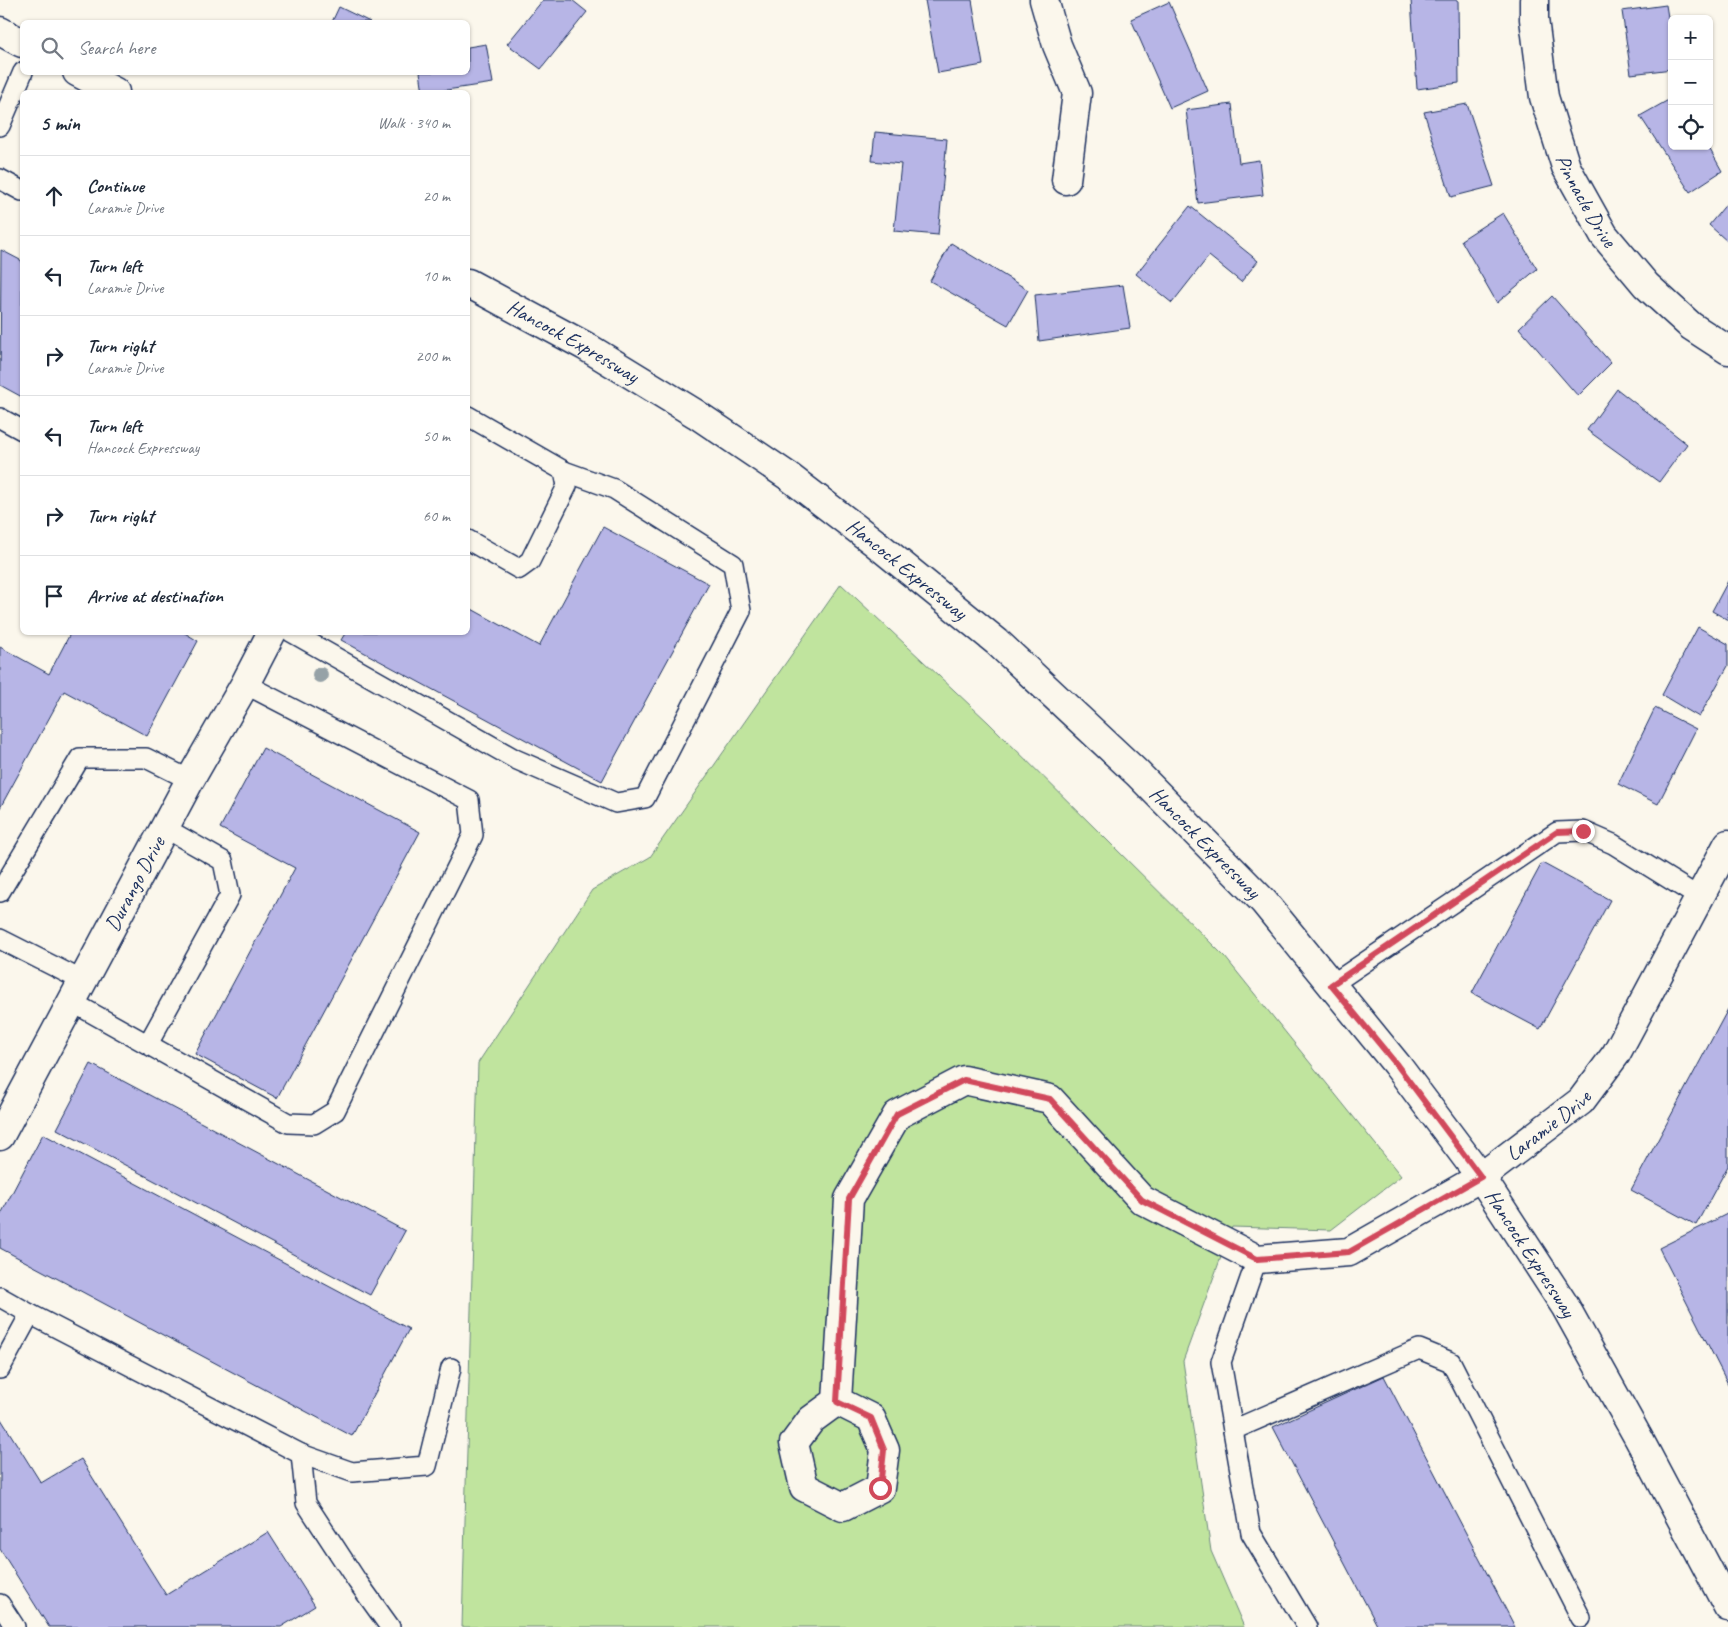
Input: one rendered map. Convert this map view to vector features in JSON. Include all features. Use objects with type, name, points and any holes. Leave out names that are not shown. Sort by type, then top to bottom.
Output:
[{"type":"street","points":[[1044,0],[1057,45],[1077,93],[1066,180]]},
{"type":"street","name":"Pinnacle Drive","points":[[1534,0],[1534,19],[1544,97],[1566,167],[1604,235],[1646,285],[1691,326],[1728,350]]},
{"type":"street","points":[[0,31],[20,42]]},
{"type":"street","points":[[83,75],[111,90]]},
{"type":"street","name":"Hancock Expressway","points":[[470,283],[585,346],[696,414],[773,466],[866,536],[989,636],[1137,773],[1264,902],[1397,1065],[1481,1177],[1566,1306],[1728,1605]]},
{"type":"street","name":"Durango Drive","points":[[0,1136],[190,780],[245,684],[270,635]]},
{"type":"street","name":"Laramie Drive","points":[[1257,1259],[1349,1252],[1481,1177],[1581,1101],[1616,1054],[1700,898],[1724,862]]},
{"type":"street","points":[[837,1402],[849,1199],[897,1114],[964,1080],[1050,1099],[1142,1200],[1257,1259]]},
{"type":"lane","points":[[0,126],[22,75]]},
{"type":"lane","points":[[0,179],[20,190]]},
{"type":"lane","points":[[296,635],[515,759],[616,803],[645,798],[741,611],[733,564],[614,490],[564,471],[470,417]]},
{"type":"lane","points":[[0,418],[20,429]]},
{"type":"lane","points":[[470,541],[519,569],[530,562],[567,486],[564,471]]},
{"type":"lane","points":[[0,939],[148,1044],[288,1123],[314,1124],[336,1111],[473,835],[469,800],[245,684]]},
{"type":"lane","points":[[0,892],[80,758],[146,758],[190,780]]},
{"type":"lane","points":[[148,1044],[230,895],[223,860],[165,828]]},
{"type":"lane","points":[[1331,985],[1557,832],[1583,831],[1613,844],[1700,898]]},
{"type":"lane","points":[[1257,1259],[1221,1362],[1251,1533],[1307,1627]]},
{"type":"lane","points":[[0,1297],[301,1454],[352,1472],[426,1466],[451,1368]]},
{"type":"lane","points":[[0,1369],[30,1314]]},
{"type":"lane","points":[[1233,1430],[1419,1349],[1451,1362],[1581,1618]]},
{"type":"lane","points":[[301,1454],[306,1502],[357,1581],[390,1627]]},
{"type":"lane","points":[[0,1604],[14,1627]]},
{"type":"green space","points":[[841,584],[988,722],[1225,957],[1401,1176],[1331,1230],[1232,1227],[1183,1361],[1211,1551],[1244,1627],[462,1627],[478,1063],[592,890],[650,857]]},
{"type":"building","points":[[543,0],[572,0],[587,12],[541,69],[507,44]]},
{"type":"building","points":[[925,0],[972,0],[983,65],[938,73]]},
{"type":"building","points":[[1411,0],[1458,0],[1459,83],[1417,89]]},
{"type":"building","points":[[1169,2],[1208,91],[1170,108],[1131,19]]},
{"type":"building","points":[[1666,5],[1668,17],[1668,69],[1631,74],[1622,11]]},
{"type":"building","points":[[339,7],[366,20],[333,20]]},
{"type":"building","points":[[486,44],[493,83],[446,90],[423,90],[420,75],[470,75],[470,47]]},
{"type":"building","points":[[1668,100],[1668,150],[1710,150],[1722,171],[1690,192],[1640,116]]},
{"type":"building","points":[[1232,104],[1239,163],[1259,160],[1263,195],[1198,203],[1186,110]]},
{"type":"building","points":[[1467,104],[1494,186],[1451,197],[1424,112]]},
{"type":"building","points":[[875,132],[947,139],[938,235],[894,231],[901,164],[872,161]]},
{"type":"building","points":[[1728,202],[1728,242],[1709,225]]},
{"type":"building","points":[[1190,206],[1258,261],[1241,282],[1209,256],[1172,303],[1136,274]]},
{"type":"building","points":[[1503,213],[1537,269],[1497,303],[1461,240]]},
{"type":"building","points":[[951,243],[1028,290],[1008,325],[930,281]]},
{"type":"building","points":[[1,250],[20,260],[20,396],[0,385]]},
{"type":"building","points":[[1123,285],[1130,328],[1039,341],[1035,295]]},
{"type":"building","points":[[1552,296],[1611,363],[1578,396],[1519,328]]},
{"type":"building","points":[[1617,389],[1687,444],[1659,482],[1587,430]]},
{"type":"building","points":[[603,527],[709,584],[602,781],[341,640],[344,635],[470,635],[470,608],[539,646]]},
{"type":"building","points":[[1728,581],[1728,620],[1712,611]]},
{"type":"building","points":[[1698,627],[1728,644],[1728,666],[1699,717],[1662,695]]},
{"type":"building","points":[[69,635],[188,635],[198,641],[147,736],[64,691],[0,808],[0,647],[49,674]]},
{"type":"building","points":[[1655,708],[1696,729],[1658,804],[1618,784]]},
{"type":"building","points":[[263,748],[420,832],[277,1098],[195,1054],[295,868],[220,828]]},
{"type":"building","points":[[1542,863],[1610,900],[1540,1029],[1472,993]]},
{"type":"building","points":[[1728,1009],[1728,1166],[1696,1225],[1631,1190]]},
{"type":"building","points":[[91,1064],[405,1231],[370,1295],[57,1129]]},
{"type":"building","points":[[43,1134],[409,1329],[352,1436],[0,1248],[0,1216]]},
{"type":"building","points":[[1727,1214],[1728,1216],[1728,1384],[1659,1248]]},
{"type":"building","points":[[1384,1376],[1515,1627],[1378,1627],[1273,1427]]},
{"type":"building","points":[[0,1419],[41,1483],[81,1459],[166,1595],[268,1532],[315,1606],[281,1627],[49,1627],[0,1549]]},
{"type":"route","points":[[880,1488],[884,1450],[871,1418],[837,1402],[849,1199],[897,1114],[964,1080],[1050,1099],[1142,1200],[1257,1259],[1349,1252],[1481,1177],[1397,1065],[1331,985],[1557,832],[1583,831]]}]
